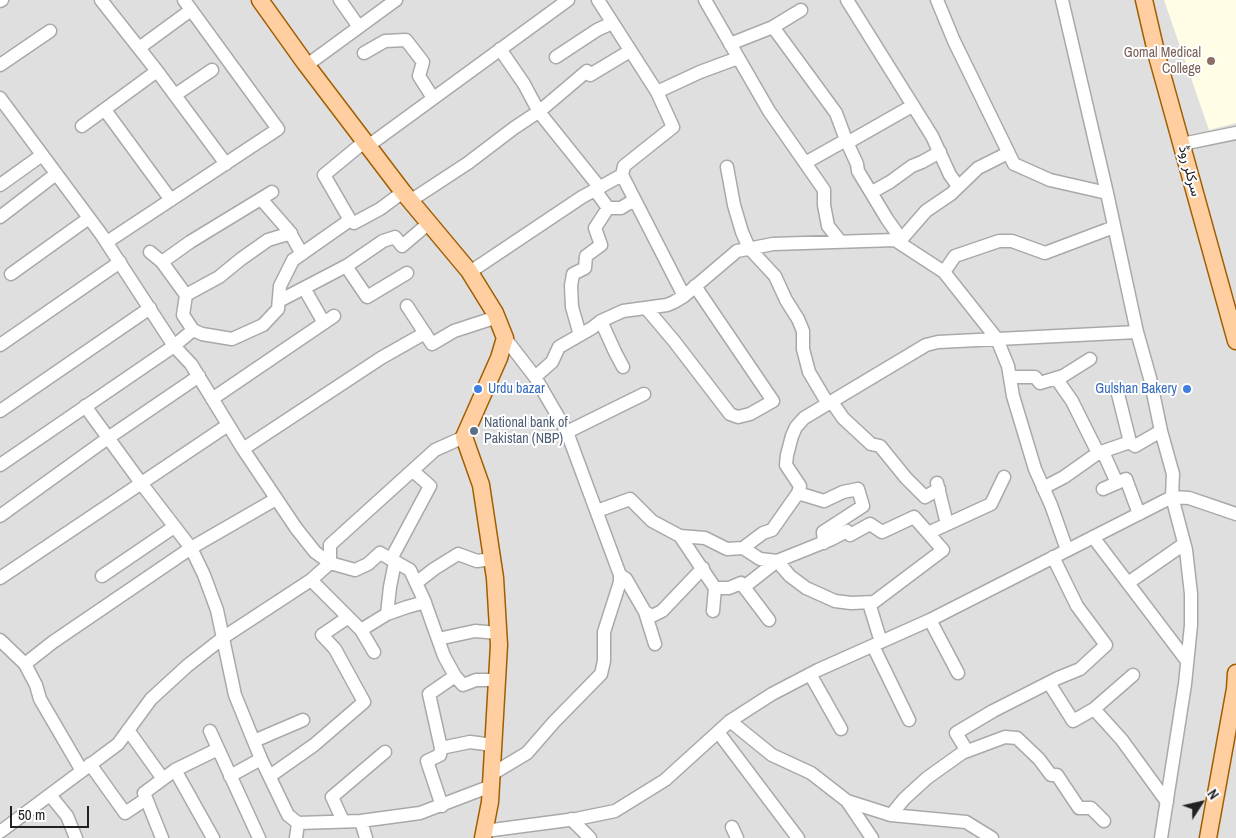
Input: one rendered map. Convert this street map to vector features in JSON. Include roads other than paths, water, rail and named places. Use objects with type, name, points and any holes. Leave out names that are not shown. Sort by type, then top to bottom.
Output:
[{"type":"main road","points":[[260,0],[366,144],[470,272],[497,318],[505,338],[499,358],[464,437],[481,485],[492,559],[498,632],[490,802],[484,834]]},
{"type":"main road","name":"سرکلر روڈ","points":[[1144,0],[1182,144],[1232,310],[1236,341]]},
{"type":"main road","points":[[1208,838],[1236,683]]},
{"type":"street","points":[[101,0],[226,164]]},
{"type":"street","points":[[340,0],[359,27]]},
{"type":"street","points":[[307,65],[396,0]]},
{"type":"street","points":[[568,0],[551,5],[500,49],[324,175],[350,220],[354,223],[468,163],[514,128],[539,112],[587,71],[590,75],[630,50]]},
{"type":"street","points":[[598,0],[657,92],[673,126],[624,166],[622,175],[684,296]]},
{"type":"street","points":[[705,0],[769,111],[790,144],[824,190],[824,205],[828,226],[840,241]]},
{"type":"street","points":[[848,0],[932,136],[950,175],[958,186]]},
{"type":"street","points":[[937,0],[954,41],[1014,164],[1050,180],[1107,193]]},
{"type":"street","points":[[1062,0],[1137,332],[1173,474],[1172,497],[1184,544],[1191,594],[1191,625],[1185,684],[1161,838]]},
{"type":"street","points":[[107,242],[278,130],[187,5],[139,48]]},
{"type":"street","points":[[730,44],[773,27],[801,10]]},
{"type":"street","points":[[556,57],[596,30],[612,23]]},
{"type":"street","points":[[773,27],[836,113],[846,141],[858,164],[858,171],[900,240],[944,272],[997,339],[1008,366],[1013,396],[1032,461],[1067,550]]},
{"type":"street","points":[[0,65],[50,31]]},
{"type":"street","points":[[364,53],[385,40],[406,40],[423,62],[419,76],[434,98]]},
{"type":"street","points":[[500,49],[524,84],[539,112],[598,189],[608,208]]},
{"type":"street","points":[[657,92],[700,72],[738,58]]},
{"type":"street","points":[[175,95],[212,70]]},
{"type":"street","points":[[82,126],[157,71]]},
{"type":"street","points":[[0,98],[107,242],[174,346],[191,364],[199,376],[243,449],[296,528],[315,552],[330,563],[355,570],[368,564],[380,553],[410,570],[425,602],[444,656],[455,676],[464,685],[476,680],[497,680]]},
{"type":"street","points":[[805,163],[912,106]]},
{"type":"street","points":[[105,110],[171,200]]},
{"type":"street","points":[[1182,144],[1236,133]]},
{"type":"street","points":[[872,192],[912,166],[940,152]]},
{"type":"street","points":[[900,240],[926,211],[978,168],[1008,153]]},
{"type":"street","points":[[0,185],[42,155]]},
{"type":"street","points":[[727,167],[734,205],[749,248],[775,276],[786,300],[798,319],[803,331],[803,349],[809,372],[830,403],[843,418],[871,444],[880,446],[906,478],[925,497],[938,486],[947,524]]},
{"type":"street","points":[[0,217],[56,174]]},
{"type":"street","points":[[470,272],[582,197],[622,175]]},
{"type":"street","points":[[162,262],[190,242],[266,195],[302,254]]},
{"type":"street","points":[[608,208],[621,208],[634,200]]},
{"type":"street","points":[[580,334],[572,307],[571,286],[573,274],[585,268],[586,256],[602,245],[595,228],[608,208]]},
{"type":"street","points":[[11,274],[89,218]]},
{"type":"street","points":[[150,252],[162,262],[186,295],[183,315],[193,330],[202,334],[232,339],[263,325],[278,308],[280,286],[293,260],[350,220]]},
{"type":"street","points":[[278,301],[346,266],[383,241],[395,237],[402,246],[429,223]]},
{"type":"street","points":[[944,272],[955,256],[998,241],[1012,241],[1045,253],[1114,227]]},
{"type":"street","points":[[186,295],[219,278],[241,259],[268,240],[291,234]]},
{"type":"street","points":[[535,377],[552,362],[559,347],[601,321],[623,311],[667,305],[684,296],[734,252],[773,244],[900,240]]},
{"type":"street","points":[[0,346],[120,262]]},
{"type":"street","points":[[346,266],[367,297],[408,273]]},
{"type":"street","points":[[646,308],[730,414],[738,417],[750,414],[773,401],[695,286]]},
{"type":"street","points":[[212,399],[329,319],[304,288]]},
{"type":"street","points":[[407,306],[432,344],[454,331],[497,318]]},
{"type":"street","points":[[0,411],[150,308]]},
{"type":"street","points":[[601,321],[614,352],[624,367]]},
{"type":"street","points":[[2,460],[174,346],[193,330]]},
{"type":"street","points":[[597,511],[630,499],[652,521],[680,536],[705,538],[727,549],[743,548],[763,533],[772,530],[798,493],[800,486],[786,465],[792,436],[796,427],[804,418],[926,345],[938,342],[1137,332]]},
{"type":"street","points":[[243,449],[381,358],[425,334]]},
{"type":"street","points":[[85,406],[191,548],[204,575],[217,610],[235,695],[261,759],[288,816],[298,823],[361,821],[420,813],[442,806],[491,780],[528,754],[554,722],[601,674],[604,661],[604,632],[620,582],[620,575],[567,432],[535,377],[505,338]]},
{"type":"street","points":[[1010,377],[1034,377],[1040,383],[1064,376],[1090,359]]},
{"type":"street","points":[[0,516],[108,438],[199,376]]},
{"type":"street","points":[[1056,378],[1072,400],[1117,483]]},
{"type":"street","points":[[567,432],[644,394]]},
{"type":"street","points":[[1118,394],[1130,442],[1135,446],[1161,431]]},
{"type":"street","points":[[0,578],[228,425]]},
{"type":"street","points":[[0,832],[118,744],[151,699],[187,666],[224,637],[311,580],[330,563],[330,545],[435,450],[464,437]]},
{"type":"street","points":[[1043,488],[1064,477],[1101,452],[1130,442]]},
{"type":"street","points":[[388,614],[393,560],[430,486],[413,471]]},
{"type":"street","points":[[928,533],[991,504],[1004,477]]},
{"type":"street","points":[[1103,489],[1126,479],[1139,514]]},
{"type":"street","points":[[798,493],[824,501],[842,492],[858,489],[863,506],[823,532],[824,543]]},
{"type":"street","points":[[484,834],[615,811],[665,780],[730,721],[772,694],[810,674],[930,620],[1172,497],[1189,498],[1236,514]]},
{"type":"street","points":[[25,664],[53,642],[191,548],[276,498]]},
{"type":"street","points":[[743,548],[760,559],[777,561],[790,576],[806,588],[835,601],[850,603],[874,602],[943,550],[914,517],[882,532],[870,524],[850,535],[847,530],[824,543],[777,561],[744,586]]},
{"type":"street","points":[[102,576],[174,527]]},
{"type":"street","points":[[680,536],[715,588],[713,611]]},
{"type":"street","points":[[1093,537],[1187,661]]},
{"type":"street","points":[[1128,583],[1184,544]]},
{"type":"street","points":[[416,583],[458,554],[477,561],[492,559]]},
{"type":"street","points":[[967,751],[956,733],[993,711],[1080,669],[1106,645],[1078,606],[1054,557]]},
{"type":"street","points":[[645,612],[652,616],[662,611],[703,568]]},
{"type":"street","points":[[620,575],[626,579],[645,612],[655,644]]},
{"type":"street","points":[[311,580],[360,630],[374,652]]},
{"type":"street","points":[[715,588],[729,588],[741,583],[769,620]]},
{"type":"street","points":[[360,630],[388,614],[425,602]]},
{"type":"street","points":[[869,603],[877,644],[910,720]]},
{"type":"street","points":[[270,776],[314,745],[364,702],[335,649],[322,635],[347,618]]},
{"type":"street","points":[[930,620],[958,673]]},
{"type":"street","points":[[438,639],[475,631],[498,632]]},
{"type":"street","points":[[0,640],[25,664],[36,685],[40,699],[86,768],[125,812],[146,799]]},
{"type":"street","points":[[810,674],[841,729]]},
{"type":"street","points":[[1049,683],[1073,721],[1094,709],[1133,675]]},
{"type":"street","points":[[442,806],[427,761],[440,755],[441,748],[429,694],[455,676]]},
{"type":"street","points":[[1094,709],[1122,740],[1167,802]]},
{"type":"street","points":[[254,741],[303,720]]},
{"type":"street","points":[[730,721],[772,755],[811,773],[847,802],[867,836]]},
{"type":"street","points":[[128,730],[163,779]]},
{"type":"street","points":[[210,731],[259,838]]},
{"type":"street","points":[[718,732],[798,838]]},
{"type":"street","points":[[891,815],[904,799],[927,778],[967,751],[1005,737],[1017,738],[1039,759],[1050,775],[1057,775],[1079,808],[1091,808],[1104,821]]},
{"type":"street","points":[[441,748],[470,742],[493,744]]},
{"type":"street","points":[[162,838],[144,793],[175,770],[218,749]]},
{"type":"street","points":[[343,821],[332,797],[385,752]]},
{"type":"street","points":[[230,776],[261,759]]},
{"type":"street","points":[[175,770],[213,838]]},
{"type":"street","points":[[50,794],[67,816],[76,838]]},
{"type":"street","points":[[847,802],[891,815],[966,822],[992,838]]},
{"type":"street","points":[[571,819],[590,838]]},
{"type":"street","points":[[361,821],[366,838]]},
{"type":"street","points":[[296,838],[298,823]]},
{"type":"place","name":"Gomal Medical College","points":[[1211,61]]},
{"type":"place","name":"Urdu bazar","points":[[478,389]]},
{"type":"place","name":"Gulshan Bakery","points":[[1187,389]]},
{"type":"place","name":"National bank of Pakistan (NBP)","points":[[474,431]]}]
